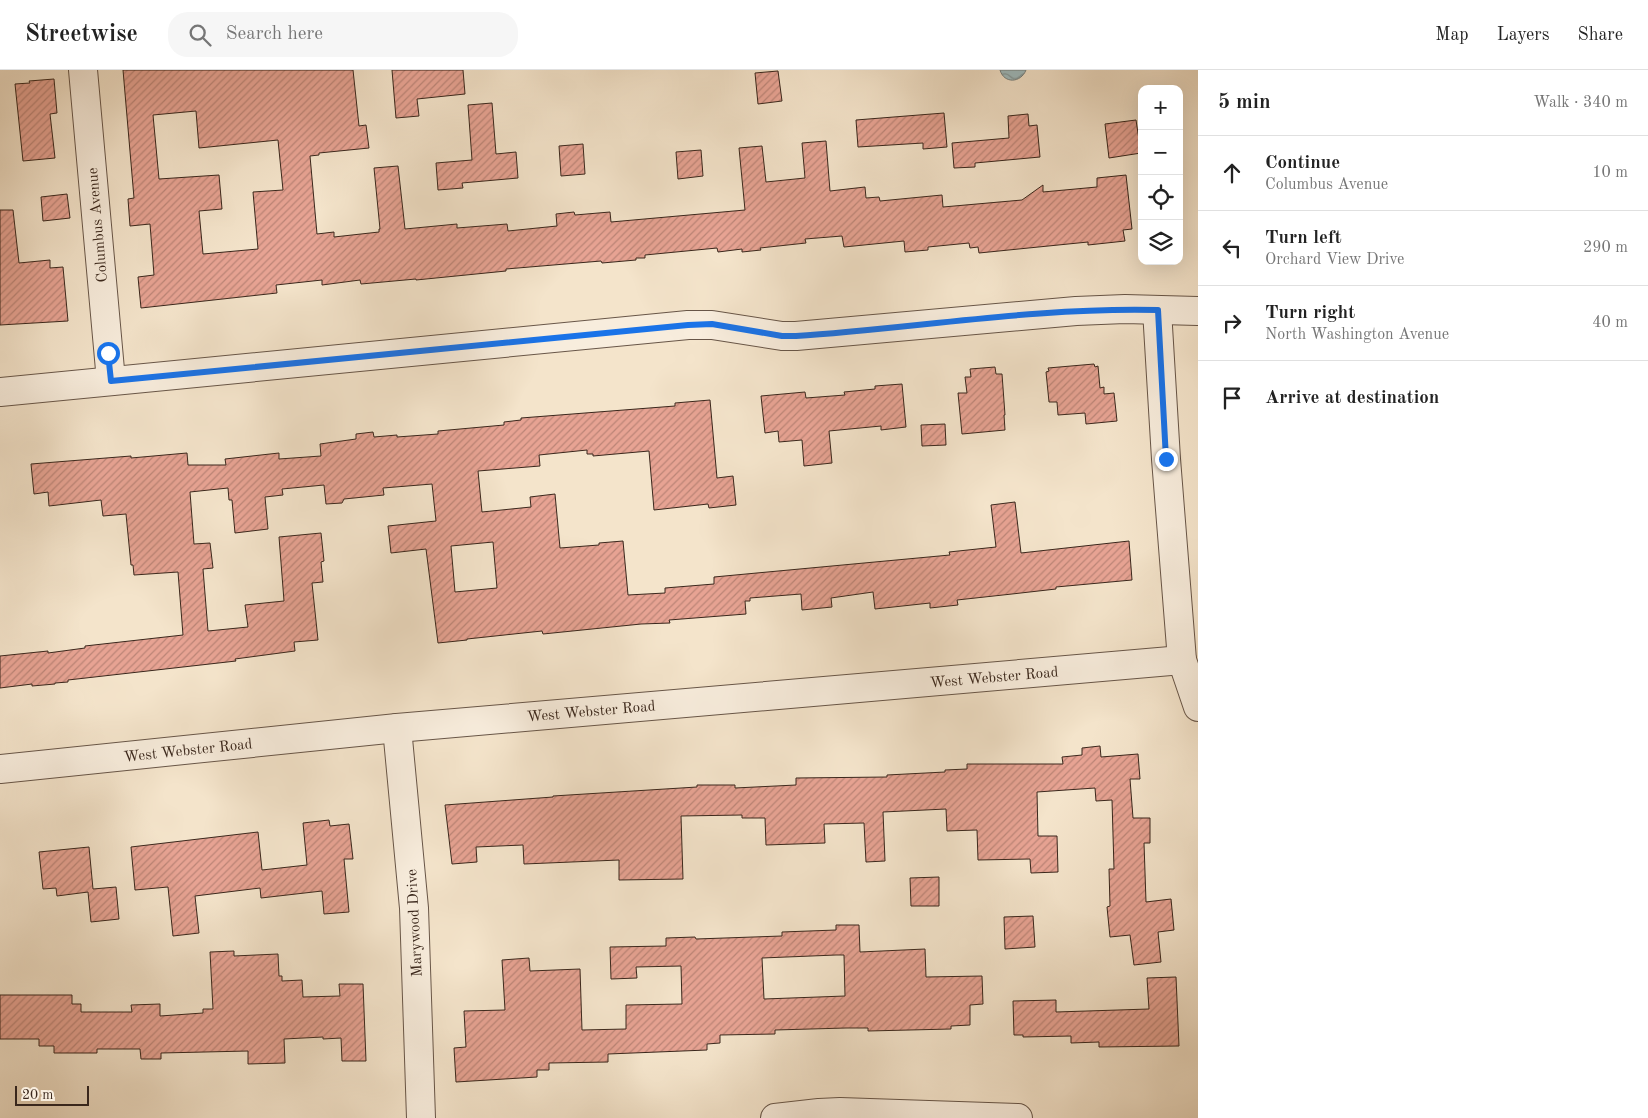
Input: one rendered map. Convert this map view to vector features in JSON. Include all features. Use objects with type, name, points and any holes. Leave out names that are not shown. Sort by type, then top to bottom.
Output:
[{"type":"street","name":"Columbus Avenue","points":[[83,70],[111,381]]},
{"type":"street","points":[[0,392],[688,325],[712,324],[782,336],[796,336],[1060,312],[1098,310],[1198,311]]},
{"type":"street","points":[[1158,310],[1166,459],[1182,660],[1198,707]]},
{"type":"street","name":"West Webster Road","points":[[0,769],[397,728],[1182,660]]},
{"type":"street","name":"Marywood Drive","points":[[397,728],[414,908],[421,1118]]},
{"type":"street","points":[[775,1118],[820,1115],[1018,1118]]},
{"type":"water","points":[[1000,70],[1026,70],[1017,79],[1009,80],[1002,75]]},
{"type":"building","points":[[123,70],[353,70],[359,126],[366,125],[369,148],[319,153],[319,155],[310,156],[317,234],[334,232],[334,237],[379,232],[374,168],[398,166],[405,229],[457,224],[457,228],[507,224],[508,231],[557,226],[556,214],[574,212],[575,215],[610,212],[611,222],[745,210],[739,148],[762,146],[766,182],[805,178],[802,143],[826,141],[830,191],[865,187],[866,198],[879,197],[880,201],[942,195],[943,207],[1022,200],[1043,185],[1043,192],[1097,187],[1097,178],[1126,175],[1132,229],[1123,230],[1125,241],[1088,245],[1088,242],[979,253],[978,247],[970,248],[969,243],[928,247],[928,250],[905,252],[904,241],[844,247],[842,236],[805,239],[806,243],[742,252],[742,249],[718,252],[717,248],[645,255],[645,258],[636,258],[636,260],[506,269],[506,271],[416,280],[361,284],[360,280],[322,285],[322,280],[276,285],[277,293],[141,308],[138,277],[154,275],[150,224],[130,226],[128,199],[134,198]],"holes":[[[196,111],[199,148],[278,140],[283,190],[253,192],[258,249],[203,254],[199,211],[222,209],[219,175],[159,179],[153,115]]]},
{"type":"building","points":[[392,70],[463,70],[465,94],[417,99],[419,116],[396,118]]},
{"type":"building","points":[[778,71],[782,101],[758,104],[755,73]]},
{"type":"building","points":[[54,79],[57,113],[50,114],[55,158],[23,161],[15,84]]},
{"type":"building","points":[[492,103],[496,154],[516,152],[518,178],[462,183],[463,188],[438,190],[436,163],[472,160],[468,105]]},
{"type":"building","points":[[944,113],[947,147],[923,149],[923,143],[858,147],[856,120]]},
{"type":"building","points":[[1028,114],[1029,126],[1037,125],[1040,157],[975,163],[975,167],[954,168],[952,143],[1009,138],[1008,116]]},
{"type":"building","points":[[1136,120],[1138,153],[1109,158],[1105,124]]},
{"type":"building","points":[[583,144],[585,174],[561,176],[559,146]]},
{"type":"building","points":[[701,150],[703,176],[678,179],[676,152]]},
{"type":"building","points":[[67,194],[70,218],[43,221],[41,197]]},
{"type":"building","points":[[0,210],[13,210],[19,263],[50,260],[50,268],[63,267],[68,321],[0,325]]},
{"type":"building","points":[[1094,364],[1095,367],[1098,366],[1100,388],[1104,387],[1104,394],[1114,393],[1117,421],[1086,424],[1085,413],[1058,415],[1057,402],[1049,402],[1046,372],[1049,371],[1048,368]]},
{"type":"building","points":[[995,367],[996,374],[1002,374],[1005,430],[962,434],[958,393],[967,393],[965,377],[971,377],[970,369]]},
{"type":"building","points":[[902,384],[906,427],[881,430],[881,426],[829,431],[832,463],[804,466],[802,440],[779,442],[778,431],[765,433],[761,396],[805,392],[806,398],[845,395],[844,392],[875,389],[875,386]]},
{"type":"building","points":[[710,400],[717,478],[733,476],[736,505],[709,508],[708,504],[654,510],[649,451],[593,456],[593,454],[587,454],[587,450],[539,455],[540,466],[478,471],[482,512],[531,507],[530,497],[555,494],[560,548],[623,541],[628,595],[665,593],[665,588],[714,584],[714,577],[950,555],[949,552],[996,547],[991,505],[1015,502],[1021,553],[1129,541],[1132,580],[1056,587],[1056,589],[957,600],[958,605],[930,608],[930,603],[875,609],[873,592],[831,598],[832,607],[802,610],[801,594],[750,598],[750,601],[745,601],[746,614],[669,620],[670,623],[641,624],[543,634],[542,631],[438,643],[426,549],[391,553],[388,526],[436,521],[432,484],[383,488],[384,495],[344,499],[342,503],[326,504],[324,485],[282,489],[283,495],[265,497],[268,529],[235,533],[232,500],[229,500],[228,488],[190,492],[194,544],[210,543],[213,568],[203,569],[208,631],[248,627],[245,605],[284,601],[279,537],[321,533],[324,561],[321,562],[323,582],[312,583],[318,640],[294,642],[295,651],[235,659],[236,661],[68,680],[68,682],[55,684],[32,686],[32,684],[0,688],[0,656],[48,651],[48,653],[85,648],[85,646],[183,635],[178,572],[134,575],[133,565],[131,565],[126,514],[103,516],[101,500],[49,506],[48,492],[34,494],[31,464],[187,453],[188,465],[226,465],[225,459],[279,453],[279,459],[321,456],[320,444],[356,439],[356,434],[373,432],[374,437],[397,435],[397,437],[438,434],[438,431],[504,425],[504,422],[521,420],[521,418],[675,406],[675,403]],"holes":[[[493,542],[497,588],[455,592],[451,546]]]},
{"type":"building","points":[[945,424],[946,445],[922,446],[921,425]]},
{"type":"building","points":[[1100,746],[1101,757],[1138,754],[1140,779],[1130,779],[1133,818],[1150,818],[1150,843],[1144,843],[1146,902],[1171,899],[1174,930],[1158,932],[1161,962],[1134,965],[1130,935],[1110,937],[1107,907],[1110,906],[1109,869],[1114,869],[1112,800],[1096,801],[1095,788],[1037,792],[1038,836],[1057,836],[1058,872],[1031,873],[1030,859],[978,860],[977,830],[947,831],[946,809],[883,812],[885,861],[866,862],[864,823],[824,824],[825,843],[766,845],[765,818],[742,818],[742,815],[681,816],[683,879],[619,880],[619,860],[524,864],[523,845],[476,847],[477,862],[452,864],[445,805],[697,787],[697,785],[735,785],[735,788],[796,785],[796,778],[887,777],[887,775],[967,769],[967,764],[1063,764],[1062,757],[1082,755],[1082,748]]},
{"type":"building","points":[[329,820],[330,826],[349,824],[353,859],[344,859],[349,912],[324,914],[322,891],[261,898],[260,888],[195,896],[199,933],[173,936],[168,887],[135,890],[131,847],[258,832],[262,870],[307,865],[303,823]]},
{"type":"building","points":[[89,847],[93,889],[116,887],[119,919],[91,922],[88,892],[57,896],[56,888],[43,889],[39,852]]},
{"type":"building","points":[[939,877],[939,906],[911,906],[910,878]]},
{"type":"building","points":[[1033,916],[1035,947],[1005,949],[1004,917]]},
{"type":"building","points":[[836,925],[859,925],[860,952],[925,949],[926,977],[982,976],[983,1004],[970,1005],[970,1025],[951,1026],[951,1029],[868,1031],[868,1028],[846,1028],[775,1030],[775,1034],[720,1035],[720,1043],[707,1044],[707,1050],[608,1054],[608,1062],[549,1063],[549,1070],[537,1070],[537,1077],[456,1082],[454,1048],[466,1047],[464,1011],[505,1010],[502,960],[529,958],[530,971],[580,969],[582,1030],[626,1029],[626,1005],[682,1004],[681,966],[636,967],[637,978],[611,979],[610,947],[666,946],[666,938],[695,937],[696,939],[782,936],[782,932],[836,930]],"holes":[[[844,955],[845,996],[764,999],[762,958]]]},
{"type":"building","points":[[234,951],[234,956],[278,954],[279,976],[282,976],[282,981],[302,980],[303,997],[340,996],[339,984],[363,984],[366,1061],[342,1061],[341,1038],[284,1039],[285,1063],[248,1064],[248,1051],[161,1053],[161,1059],[141,1059],[140,1049],[97,1049],[97,1053],[54,1053],[54,1046],[39,1046],[39,1039],[0,1039],[0,995],[72,995],[72,1004],[81,1004],[81,1012],[132,1012],[131,1005],[160,1004],[160,1016],[203,1013],[203,1009],[213,1009],[210,952]]},
{"type":"building","points":[[1176,977],[1179,1046],[1099,1047],[1099,1042],[1071,1043],[1071,1036],[1023,1037],[1023,1035],[1014,1035],[1013,1001],[1056,1000],[1056,1012],[1149,1009],[1147,978]]},
{"type":"route","points":[[108,353],[111,381],[688,325],[712,324],[782,336],[796,336],[1052,313],[1098,310],[1158,310],[1166,459]]}]
